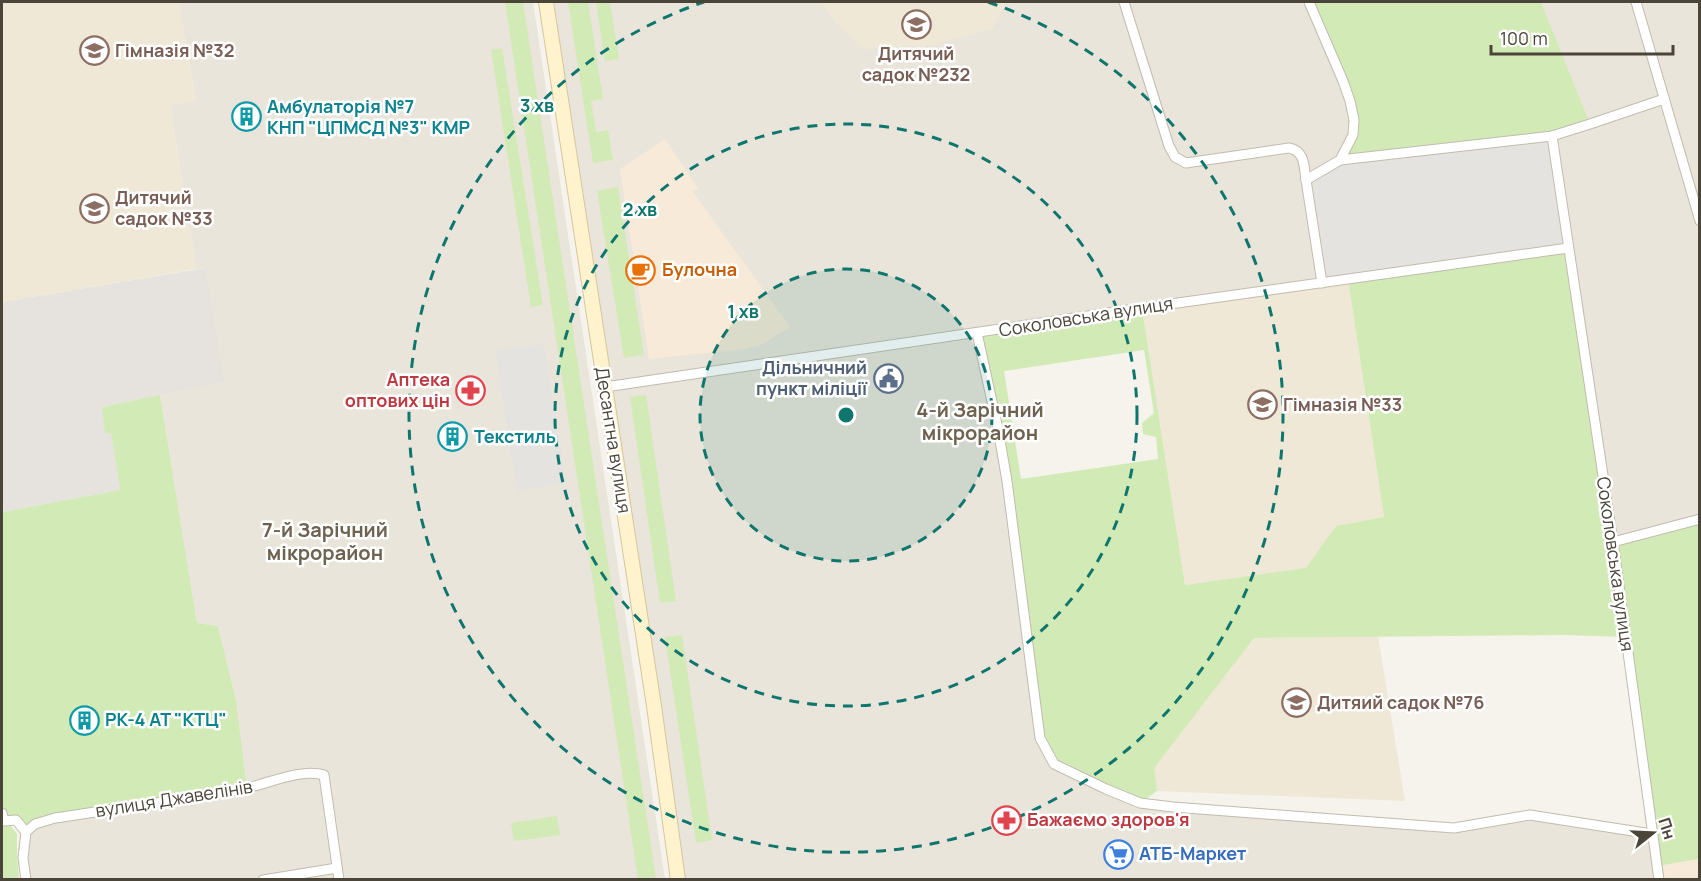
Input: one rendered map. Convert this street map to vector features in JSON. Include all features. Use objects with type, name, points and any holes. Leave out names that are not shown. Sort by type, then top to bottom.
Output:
[{"type":"main road","name":"Десантна вулиця","points":[[546,2],[658,734],[678,879]]},
{"type":"street","points":[[1124,2],[1169,146],[1175,157],[1186,163],[1289,148],[1296,149],[1302,156],[1322,283]]},
{"type":"street","points":[[1309,2],[1343,81],[1354,120],[1353,135],[1340,160]]},
{"type":"street","points":[[1636,2],[1700,221]]},
{"type":"street","points":[[1306,180],[1340,160],[1552,136],[1664,99]]},
{"type":"street","name":"Соколовська вулиця","points":[[1552,136],[1613,542],[1659,879]]},
{"type":"street","name":"Соколовська вулиця","points":[[605,387],[1568,248]]},
{"type":"street","points":[[977,333],[1007,481],[1040,738],[1054,764],[1140,803],[1289,817],[1454,828],[1530,815],[1652,834]]},
{"type":"street","points":[[1613,542],[1700,519]]},
{"type":"street","name":"вулиця Джавелінів","points":[[26,832],[35,824],[55,818],[248,788],[307,773],[317,773],[324,775],[337,868]]},
{"type":"street","points":[[2,813],[4,821],[16,820],[26,832],[22,858],[26,879]]},
{"type":"street","points":[[263,879],[337,868],[339,879]]},
{"type":"shaded area","points":[[2,2],[178,2],[196,101],[170,105],[196,269],[2,302]]},
{"type":"shaded area","points":[[178,2],[533,2],[665,879],[25,880],[26,832],[35,824],[247,787],[236,700],[218,626],[197,623],[160,395],[223,382],[204,268],[196,269],[170,104],[196,100]]},
{"type":"shaded area","name":"4-й Зарічний мікрорайон","points":[[546,2],[823,2],[836,23],[992,28],[1005,2],[1699,2],[1699,519],[1613,542],[1568,248],[978,333],[998,429],[1140,803],[1454,828],[1530,815],[1652,834],[1659,879],[678,879]]},
{"type":"shaded area","name":"Дитячий садок №232","points":[[823,2],[1005,2],[993,28],[932,45],[864,49],[836,23]]},
{"type":"shaded area","points":[[1552,136],[1568,248],[1322,283],[1306,180],[1340,160]]},
{"type":"shaded area","points":[[665,139],[698,188],[693,192],[790,327],[761,345],[745,349],[649,359],[620,169]]},
{"type":"shaded area","points":[[205,268],[224,382],[102,407],[106,433],[111,432],[120,490],[2,512],[2,302]]},
{"type":"shaded area","name":"Гімназія №33","points":[[1348,279],[1384,517],[1336,526],[1307,568],[1185,585],[1142,308]]},
{"type":"shaded area","points":[[544,344],[566,483],[517,491],[495,351]]},
{"type":"shaded area","name":"Дитяий садок №76","points":[[1378,636],[1405,801],[1157,791],[1153,768],[1254,638]]},
{"type":"shaded area","points":[[1699,859],[1699,879],[1659,879],[1657,866]]},
{"type":"green space","points":[[505,2],[523,2],[656,879],[638,879]]},
{"type":"green space","points":[[568,2],[588,2],[603,99],[591,101],[596,132],[608,130],[613,160],[593,163]]},
{"type":"green space","points":[[596,2],[610,2],[619,59],[605,61]]},
{"type":"green space","points":[[1309,2],[1541,2],[1590,124],[1552,136],[1340,160],[1354,120]]},
{"type":"green space","points":[[502,48],[543,305],[531,307],[491,50]]},
{"type":"green space","points":[[618,187],[644,355],[624,358],[597,191]]},
{"type":"green space","points":[[1568,248],[1613,542],[1699,519],[1699,859],[1657,866],[1625,637],[1563,635],[1254,638],[1154,768],[1157,791],[1140,803],[1054,764],[1040,738],[1014,538],[977,333],[1142,308],[1185,585],[1306,568],[1336,526],[1384,517],[1348,279]],"holes":[[[1144,350],[1154,413],[1142,423],[1143,434],[1156,437],[1158,459],[1021,479],[1004,371]]]},
{"type":"green space","points":[[160,395],[197,623],[218,626],[236,700],[247,788],[55,818],[26,832],[16,820],[4,821],[2,813],[2,512],[120,490],[111,433],[105,433],[102,407]]},
{"type":"green space","points":[[646,395],[676,601],[660,603],[630,397]]},
{"type":"green space","points":[[682,635],[712,840],[696,843],[665,637]]},
{"type":"green space","points":[[557,816],[560,835],[514,841],[511,823]]},
{"type":"green space","points":[[10,825],[17,834],[19,879],[2,879],[2,826]]},
{"type":"place","name":"Дитячий садок №232","points":[[916,25]]},
{"type":"place","name":"Гімназія №32","points":[[94,51]]},
{"type":"place","name":"Амбулаторія №7 КНП \"ЦПМСД №3\" КМР","points":[[246,117]]},
{"type":"place","name":"Дитячий садок №33","points":[[94,208]]},
{"type":"place","name":"Булочна","points":[[641,270]]},
{"type":"place","name":"Дільничний пункт міліції","points":[[888,378]]},
{"type":"place","name":"Аптека оптових цін","points":[[471,390]]},
{"type":"place","name":"Гімназія №33","points":[[1262,405]]},
{"type":"place","name":"Текстиль","points":[[453,437]]},
{"type":"place","name":"Дитяий садок №76","points":[[1296,703]]},
{"type":"place","name":"РК-4 АТ \"КТЦ\"","points":[[84,720]]},
{"type":"place","name":"Бажаємо здоров'я","points":[[1006,820]]},
{"type":"place","name":"АТБ-Маркет","points":[[1118,854]]},
{"type":"district","name":"4-й Зарічний мікрорайон","points":[[980,422]]},
{"type":"district","name":"7-й Зарічний мікрорайон","points":[[325,542]]}]
